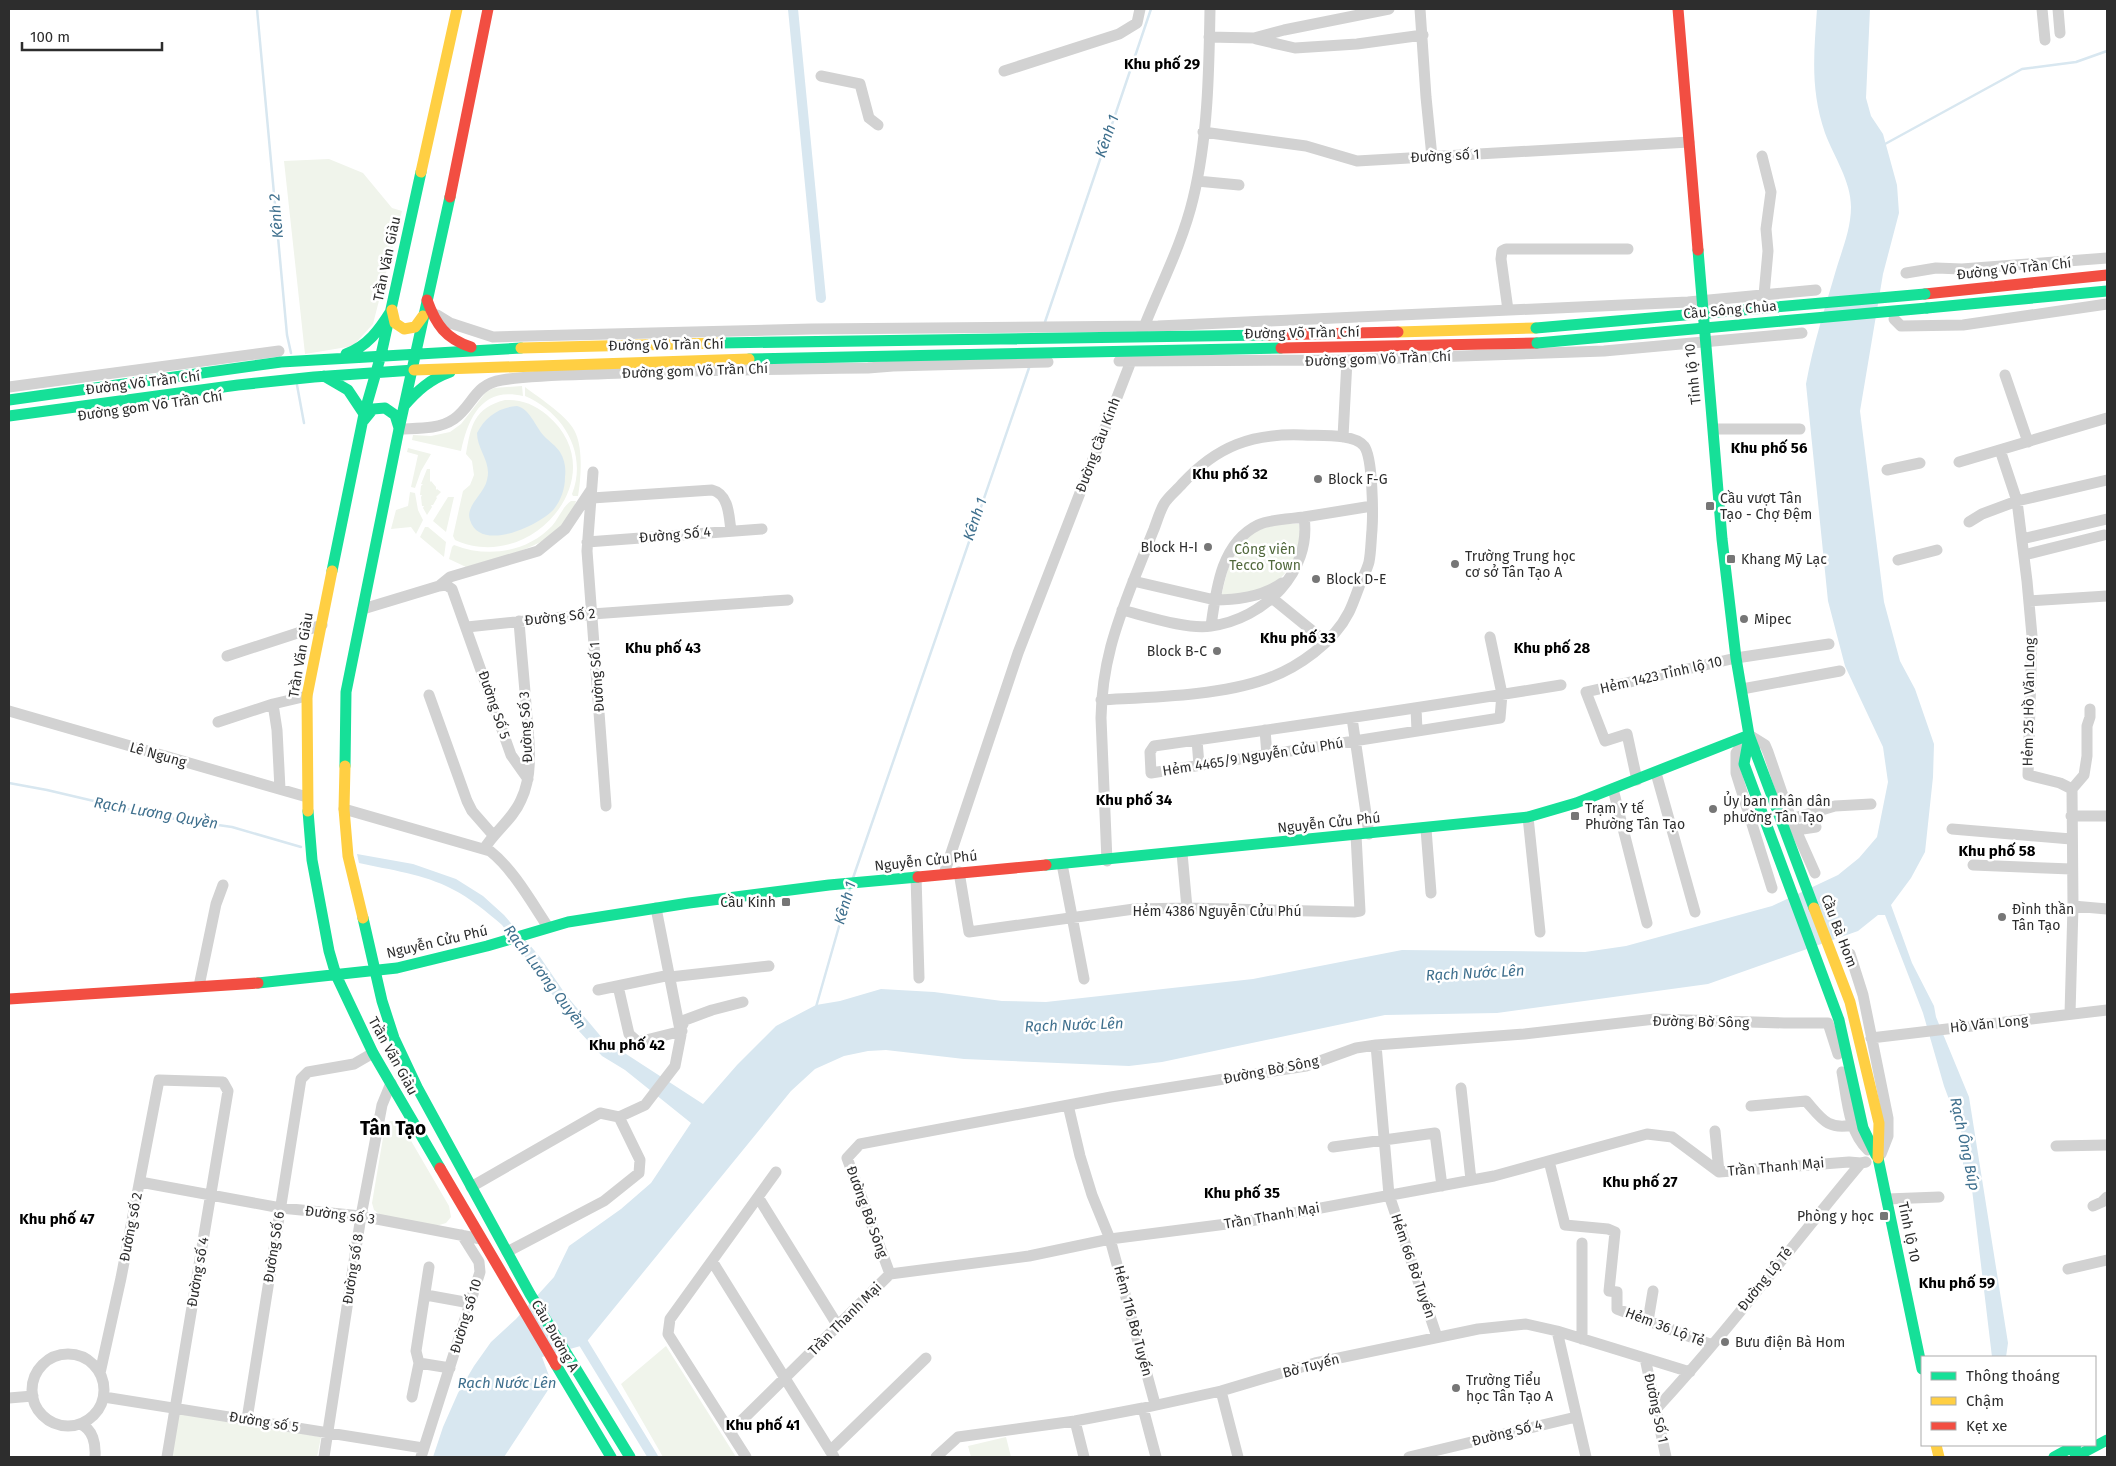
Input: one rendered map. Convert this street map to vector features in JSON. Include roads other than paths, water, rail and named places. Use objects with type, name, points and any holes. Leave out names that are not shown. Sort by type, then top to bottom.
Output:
[{"type":"main road","name":"Trần Văn Giàu","points":[[457,9],[392,308],[364,418],[340,527],[307,696],[307,797],[312,860],[329,951],[336,975],[349,1006],[373,1053],[517,1300]]},
{"type":"main road","name":"Trần Văn Giàu","points":[[488,9],[436,268],[398,429],[346,692],[344,808],[348,856],[382,1001],[394,1038],[418,1089],[530,1294]]},
{"type":"main road","name":"Tỉnh lộ 10","points":[[1678,9],[1722,539],[1736,658],[1749,735],[1756,755]]},
{"type":"main road","name":"Đường Võ Trần Chí","points":[[1925,294],[2107,275]]},
{"type":"main road","name":"Cầu Sông Chùa","points":[[1537,342],[2107,291]]},
{"type":"main road","name":"Cầu Sông Chùa","points":[[1536,328],[1925,294]]},
{"type":"main road","points":[[427,300],[433,319],[444,334],[457,343],[478,349]]},
{"type":"main road","points":[[392,308],[392,321],[394,325],[404,329],[415,327],[419,324],[424,314]]},
{"type":"main road","points":[[322,359],[358,350],[379,332],[392,308]]},
{"type":"main road","name":"Đường Võ Trần Chí","points":[[9,400],[101,387],[280,357],[322,359],[478,349],[1010,333],[1069,337],[1140,338],[1536,328]]},
{"type":"main road","name":"Đường Võ Trần Chí","points":[[9,416],[282,384],[322,377],[464,367],[556,363],[1011,358],[1068,352],[1133,356],[1537,342]]},
{"type":"main road","points":[[404,406],[430,380],[464,367]]},
{"type":"main road","points":[[322,377],[348,389],[355,396],[364,418]]},
{"type":"main road","points":[[364,418],[369,411],[385,407],[395,413],[398,418],[398,429]]},
{"type":"main road","name":"Tỉnh lộ 10","points":[[1749,735],[1744,764],[1839,1020],[1858,1126],[1878,1160]]},
{"type":"main road","name":"Nguyễn Cửu Phú","points":[[9,999],[277,982],[376,970],[416,964],[568,922],[656,908],[829,885],[1182,853],[1528,817],[1559,809],[1614,789],[1749,735]]},
{"type":"main road","name":"Cầu Bà Hom","points":[[1756,755],[1850,1002],[1879,1123]]},
{"type":"main road","name":"Tỉnh lộ 10","points":[[1879,1123],[1878,1160],[1921,1364]]},
{"type":"main road","name":"Cầu Đường A","points":[[530,1294],[630,1457]]},
{"type":"main road","name":"Cầu Đường A","points":[[517,1300],[611,1457]]},
{"type":"main road","points":[[2054,1457],[2090,1446]]},
{"type":"main road","points":[[2093,1457],[2107,1449]]},
{"type":"street","points":[[1004,71],[1118,34],[1137,23],[1140,9]]},
{"type":"street","name":"Đường Cầu Kinh","points":[[944,874],[1018,653],[1188,216],[1197,180],[1203,132],[1210,9]]},
{"type":"street","points":[[1254,38],[1388,9]]},
{"type":"street","points":[[1420,9],[1432,157]]},
{"type":"street","points":[[2042,9],[2044,40]]},
{"type":"street","points":[[2058,9],[2060,32]]},
{"type":"street","points":[[1209,37],[1254,38],[1295,48],[1357,44],[1423,35]]},
{"type":"street","points":[[821,76],[860,84],[869,118],[878,125]]},
{"type":"street","name":"Đường số 1","points":[[1203,132],[1306,146],[1357,161],[1689,142]]},
{"type":"street","points":[[1762,156],[1771,192],[1766,228],[1768,251],[1764,295]]},
{"type":"street","points":[[1197,180],[1239,185]]},
{"type":"street","points":[[1508,310],[1501,259],[1502,251],[1628,249]]},
{"type":"street","points":[[1906,273],[1936,268],[1962,269],[2107,258]]},
{"type":"street","points":[[427,300],[438,317],[450,323],[493,337],[811,329],[1010,333],[1059,327],[1144,326],[1701,301],[1816,290]]},
{"type":"street","points":[[1894,319],[1901,326],[1963,325],[2107,304]]},
{"type":"street","name":"Đường gom Võ Trần Chí","points":[[398,429],[444,424],[462,412],[481,388],[489,383],[502,380],[564,375],[868,368],[1011,358],[1052,362],[1133,356],[1221,362],[1347,360],[1604,351],[1802,333]]},
{"type":"street","points":[[9,387],[99,375],[280,357]]},
{"type":"street","points":[[1343,437],[1347,360]]},
{"type":"street","points":[[556,363],[564,375]]},
{"type":"street","points":[[99,375],[101,387]]},
{"type":"street","points":[[2005,375],[2028,442]]},
{"type":"street","name":"Đường gom Võ Trần Chí","points":[[9,426],[282,384],[323,385],[337,388],[364,418]]},
{"type":"street","points":[[1959,462],[2107,418]]},
{"type":"street","points":[[1714,429],[1800,429]]},
{"type":"street","points":[[1101,700],[1197,692],[1236,687],[1256,682],[1283,672],[1306,658],[1326,642],[1348,613],[1369,563],[1372,506],[1369,456],[1364,445],[1357,440],[1343,437],[1275,436],[1236,444],[1220,452],[1188,478],[1164,503],[1113,631],[1105,665],[1101,700],[1107,860]]},
{"type":"street","name":"Hẻm 25 Hồ Văn Long","points":[[2000,450],[2017,501],[2029,601],[2032,636],[2028,775],[2060,783],[2072,790]]},
{"type":"street","points":[[1888,470],[1920,463]]},
{"type":"street","name":"Đường Số 1","points":[[593,472],[587,542],[606,806]]},
{"type":"street","points":[[1969,522],[1982,514],[2017,501],[2107,480]]},
{"type":"street","points":[[439,586],[450,577],[538,551],[565,529],[592,494],[718,491],[725,500],[730,531]]},
{"type":"street","points":[[1211,626],[1222,566],[1237,542],[1248,532],[1260,524],[1372,506]]},
{"type":"street","points":[[1122,610],[1195,626],[1211,626],[1240,619],[1260,608],[1290,578],[1300,562],[1304,548],[1306,535],[1304,517]]},
{"type":"street","points":[[2022,539],[2107,519]]},
{"type":"street","name":"Đường Số 4","points":[[587,542],[762,529]]},
{"type":"street","points":[[2024,555],[2104,535]]},
{"type":"street","points":[[1898,560],[1937,550]]},
{"type":"street","points":[[1133,581],[1215,600],[1226,600],[1274,589],[1290,578]]},
{"type":"street","points":[[363,609],[439,586],[446,586],[452,589],[467,627]]},
{"type":"street","points":[[2029,601],[2107,596]]},
{"type":"street","points":[[1272,598],[1326,642]]},
{"type":"street","name":"Đường Số 2","points":[[467,627],[592,614],[788,600]]},
{"type":"street","name":"Đường Số 3","points":[[484,848],[517,808],[525,792],[528,780],[529,750],[519,621]]},
{"type":"street","points":[[227,656],[322,624]]},
{"type":"street","name":"Đường Số 5","points":[[467,627],[511,755],[528,780]]},
{"type":"street","points":[[1490,637],[1502,694]]},
{"type":"street","name":"Hẻm 1423 Tỉnh lộ 10","points":[[1637,780],[1627,734],[1605,741],[1586,692],[1736,658],[1829,644]]},
{"type":"street","points":[[1742,689],[1840,671]]},
{"type":"street","points":[[1200,765],[1197,740],[1561,685]]},
{"type":"street","points":[[430,694],[467,801],[493,836]]},
{"type":"street","name":"Hẻm 4465/9 Nguyễn Cửu Phú","points":[[1197,740],[1154,746],[1150,752],[1150,773],[1500,718],[1502,694]]},
{"type":"street","points":[[218,722],[273,704],[307,696]]},
{"type":"street","points":[[273,704],[277,730],[280,789]]},
{"type":"street","points":[[1416,708],[1417,731]]},
{"type":"street","points":[[2070,1014],[2073,906],[2071,869],[2072,790],[2084,775],[2090,709]]},
{"type":"street","name":"Lê Ngung","points":[[9,711],[307,797]]},
{"type":"street","points":[[1352,718],[1369,834]]},
{"type":"street","points":[[1264,730],[1267,755]]},
{"type":"street","points":[[1772,888],[1736,773],[1736,753],[1749,735],[1764,745],[1768,752],[1791,819],[1815,873]]},
{"type":"street","points":[[1656,772],[1695,912]]},
{"type":"street","points":[[1614,789],[1648,923]]},
{"type":"street","points":[[1791,819],[1842,805],[1871,804]]},
{"type":"street","points":[[344,808],[484,848],[500,860],[524,890],[548,927]]},
{"type":"street","points":[[2072,816],[2107,816]]},
{"type":"street","points":[[1528,817],[1540,932]]},
{"type":"street","points":[[1796,830],[1816,827]]},
{"type":"street","points":[[1426,829],[1431,893]]},
{"type":"street","points":[[1952,829],[2071,839]]},
{"type":"street","name":"Hẻm 4386 Nguyễn Cửu Phú","points":[[959,872],[969,932],[1134,909],[1187,908],[1354,912],[1360,911],[1356,836]]},
{"type":"street","points":[[1182,853],[1187,908]]},
{"type":"street","points":[[1062,864],[1084,980]]},
{"type":"street","points":[[1973,865],[2071,869]]},
{"type":"street","points":[[916,876],[920,978]]},
{"type":"street","points":[[199,986],[216,904],[223,884]]},
{"type":"street","points":[[2073,906],[2107,909]]},
{"type":"street","points":[[656,908],[681,1030]]},
{"type":"street","points":[[1850,954],[1862,988],[1889,1124],[1888,1136],[1878,1160],[1861,1163]]},
{"type":"street","points":[[598,990],[670,976],[769,966]]},
{"type":"street","points":[[618,986],[629,1034],[638,1042],[681,1030]]},
{"type":"street","points":[[471,1187],[600,1113],[619,1117],[645,1104],[675,1066],[681,1030],[685,1020],[712,1010],[743,1002]]},
{"type":"street","name":"Hồ Văn Long","points":[[1871,1038],[2107,1010]]},
{"type":"street","name":"Đường Bờ Sông","points":[[890,1274],[847,1158],[860,1144],[1068,1105],[1306,1066],[1356,1048],[1376,1045],[1524,1034],[1655,1019],[1828,1023]]},
{"type":"street","name":"Tỉnh lộ 10","points":[[1828,1023],[1858,1126]]},
{"type":"street","name":"Hẻm 66 Bờ Tuyến","points":[[1376,1045],[1389,1195],[1437,1338]]},
{"type":"street","name":"Đường Số 6","points":[[247,1419],[303,1075],[313,1071],[354,1064],[373,1053]]},
{"type":"street","name":"Đường số 4","points":[[159,1080],[223,1082],[228,1091],[167,1457]]},
{"type":"street","name":"Đường số 2","points":[[100,1373],[121,1278],[159,1080]]},
{"type":"street","name":"Đường số 8","points":[[324,1457],[361,1216],[382,1105],[391,1083]]},
{"type":"street","points":[[1461,1088],[1471,1180]]},
{"type":"street","points":[[1751,1106],[1806,1101],[1826,1124],[1841,1127],[1858,1126]]},
{"type":"street","name":"Hẻm 116 Bờ Tuyến","points":[[1068,1105],[1082,1164],[1110,1239],[1155,1404]]},
{"type":"street","points":[[507,1252],[604,1201],[639,1173],[640,1160],[619,1117]]},
{"type":"street","points":[[1715,1131],[1719,1172]]},
{"type":"street","points":[[1333,1147],[1435,1132],[1442,1186]]},
{"type":"street","name":"Trần Thanh Mại","points":[[730,1432],[890,1274],[1029,1256],[1110,1239],[1250,1221],[1442,1186],[1494,1176],[1647,1134],[1672,1137],[1719,1172],[1849,1162],[1861,1163]]},
{"type":"street","points":[[2056,1146],[2107,1145]]},
{"type":"street","name":"Hẻm 36 Lộ Tẻ","points":[[1549,1161],[1565,1225],[1608,1229],[1615,1232],[1609,1291],[1617,1292],[1617,1309],[1712,1345]]},
{"type":"street","name":"Đường Lộ Tẻ","points":[[1657,1408],[1690,1372],[1861,1163]]},
{"type":"street","points":[[746,1457],[668,1334],[670,1319],[776,1172]]},
{"type":"street","name":"Đường số 3","points":[[140,1182],[281,1208],[361,1216],[481,1239]]},
{"type":"street","points":[[758,1197],[838,1326]]},
{"type":"street","points":[[1886,1199],[1938,1197]]},
{"type":"street","points":[[2093,1206],[2102,1202],[2107,1197]]},
{"type":"street","name":"Đường số 10","points":[[422,1453],[480,1272],[479,1262],[462,1236]]},
{"type":"street","points":[[1582,1243],[1582,1339]]},
{"type":"street","points":[[2068,1269],[2107,1260]]},
{"type":"street","points":[[712,1261],[832,1454],[926,1358]]},
{"type":"street","points":[[412,1397],[419,1363],[416,1351],[418,1331],[426,1295],[429,1267]]},
{"type":"street","points":[[1648,1321],[1653,1291]]},
{"type":"street","points":[[426,1295],[470,1303]]},
{"type":"street","name":"Bờ Tuyến","points":[[936,1457],[958,1437],[1075,1421],[1221,1392],[1316,1363],[1478,1329],[1526,1324],[1557,1331],[1690,1372]]},
{"type":"street","points":[[1557,1331],[1586,1457]]},
{"type":"street","points":[[61,1354],[73,1354],[88,1360],[100,1373],[104,1384],[104,1397],[99,1408],[91,1418],[80,1424],[68,1426],[50,1421],[37,1408],[32,1385],[42,1365],[51,1358],[61,1354]]},
{"type":"street","name":"Đường Số 1","points":[[1645,1358],[1666,1457]]},
{"type":"street","points":[[419,1363],[450,1368]]},
{"type":"street","points":[[1221,1392],[1238,1457]]},
{"type":"street","points":[[9,1398],[33,1396]]},
{"type":"street","name":"Đường số 5","points":[[104,1397],[328,1433],[422,1453]]},
{"type":"street","points":[[1143,1408],[1156,1457]]},
{"type":"street","name":"Đường Số 4","points":[[1417,1456],[1576,1417]]},
{"type":"street","points":[[1075,1421],[1084,1457]]},
{"type":"street","points":[[80,1424],[87,1427],[94,1439],[94,1457]]},
{"type":"water","name":"Rạch Nước Lên","points":[[1817,9],[1870,9],[1866,98],[1871,116],[1883,134],[1897,185],[1899,213],[1883,274],[1860,411],[1884,602],[1900,661],[1915,689],[1934,744],[1933,777],[1925,852],[1911,878],[1891,905],[1912,963],[1934,1006],[1936,1017],[1969,1097],[2008,1343],[2006,1356],[1992,1356],[1971,1181],[1963,1165],[1963,1137],[1944,1086],[1923,1013],[1885,915],[1878,915],[1858,931],[1708,984],[1497,1013],[1385,1015],[1162,1062],[1129,1066],[964,1059],[886,1050],[868,1051],[844,1056],[815,1069],[791,1091],[584,1345],[542,1357],[552,1384],[504,1457],[433,1457],[443,1427],[458,1393],[491,1342],[516,1319],[554,1277],[569,1246],[621,1209],[651,1183],[691,1123],[625,1070],[602,1056],[578,1030],[502,925],[484,910],[459,893],[441,884],[407,873],[359,863],[357,854],[413,864],[456,879],[483,896],[504,915],[540,957],[566,995],[603,1039],[703,1104],[737,1065],[776,1026],[816,1005],[840,1001],[881,989],[934,992],[1002,1001],[1046,1002],[1253,979],[1402,950],[1585,952],[1626,946],[1772,906],[1838,875],[1859,858],[1877,837],[1888,782],[1883,747],[1845,666],[1828,601],[1806,384],[1812,355],[1851,215],[1848,188],[1820,117],[1814,71]]},
{"type":"water","points":[[517,406],[529,414],[544,436],[562,455],[565,471],[563,490],[561,498],[554,509],[536,523],[510,533],[497,536],[485,535],[476,530],[469,515],[472,505],[485,485],[488,474],[488,467],[479,445],[477,433],[484,422],[493,414],[504,408]]},
{"type":"waterway","name":"Kênh 2","points":[[257,9],[287,335],[291,353]]},
{"type":"waterway","name":"Kênh 1","points":[[793,9],[821,298]]},
{"type":"waterway","name":"Kênh 1","points":[[1045,322],[1151,9]]},
{"type":"waterway","points":[[1885,144],[2022,69],[2076,62],[2107,51]]},
{"type":"waterway","name":"Kênh 1","points":[[853,878],[1030,365]]},
{"type":"waterway","name":"Kênh 2","points":[[297,385],[304,423]]},
{"type":"waterway","name":"Rạch Lương Quyền","points":[[9,783],[162,817],[232,827],[301,847]]},
{"type":"waterway","name":"Kênh 1","points":[[816,1007],[850,888]]},
{"type":"waterway","points":[[578,1334],[653,1457]]},
{"type":"place","name":"Block F-G","points":[[1318,479]]},
{"type":"place","name":"Cầu vượt Tân Tạo - Chợ Đệm","points":[[1710,506]]},
{"type":"place","name":"Block H-I","points":[[1208,547]]},
{"type":"place","name":"Khang Mỹ Lạc","points":[[1731,559]]},
{"type":"place","name":"Trường Trung học cơ sở Tân Tạo A","points":[[1455,564]]},
{"type":"place","name":"Block D-E","points":[[1316,579]]},
{"type":"place","name":"Mipec","points":[[1744,619]]},
{"type":"place","name":"Block B-C","points":[[1217,651]]},
{"type":"place","name":"Ủy ban nhân dân phường Tân Tạo","points":[[1713,809]]},
{"type":"place","name":"Trạm Y tế Phường Tân Tạo","points":[[1575,816]]},
{"type":"place","name":"Cầu Kinh","points":[[786,902]]},
{"type":"place","name":"Đình thần Tân Tạo","points":[[2002,917]]},
{"type":"place","name":"Phòng y học","points":[[1884,1216]]},
{"type":"place","name":"Bưu điện Bà Hom","points":[[1725,1342]]},
{"type":"place","name":"Trường Tiểu học Tân Tạo A","points":[[1456,1388]]},
{"type":"district","name":"Khu phố 29","points":[[1162,64]]},
{"type":"district","name":"Khu phố 56","points":[[1769,448]]},
{"type":"district","name":"Khu phố 32","points":[[1230,474]]},
{"type":"district","name":"Khu phố 33","points":[[1298,638]]},
{"type":"district","name":"Khu phố 43","points":[[663,648]]},
{"type":"district","name":"Khu phố 28","points":[[1552,648]]},
{"type":"district","name":"Khu phố 34","points":[[1134,800]]},
{"type":"district","name":"Khu phố 58","points":[[1997,851]]},
{"type":"district","name":"Khu phố 42","points":[[627,1045]]},
{"type":"district","name":"Tân Tạo","points":[[393,1128]]},
{"type":"district","name":"Khu phố 27","points":[[1640,1182]]},
{"type":"district","name":"Khu phố 35","points":[[1242,1193]]},
{"type":"district","name":"Khu phố 47","points":[[57,1219]]},
{"type":"district","name":"Khu phố 59","points":[[1957,1283]]},
{"type":"district","name":"Khu phố 41","points":[[763,1425]]},
{"type":"park label","name":"Công viên Tecco Town","points":[[1265,558]]},
{"type":"water label","name":"Rạch Ông Búp","points":[[1965,1144]]}]
